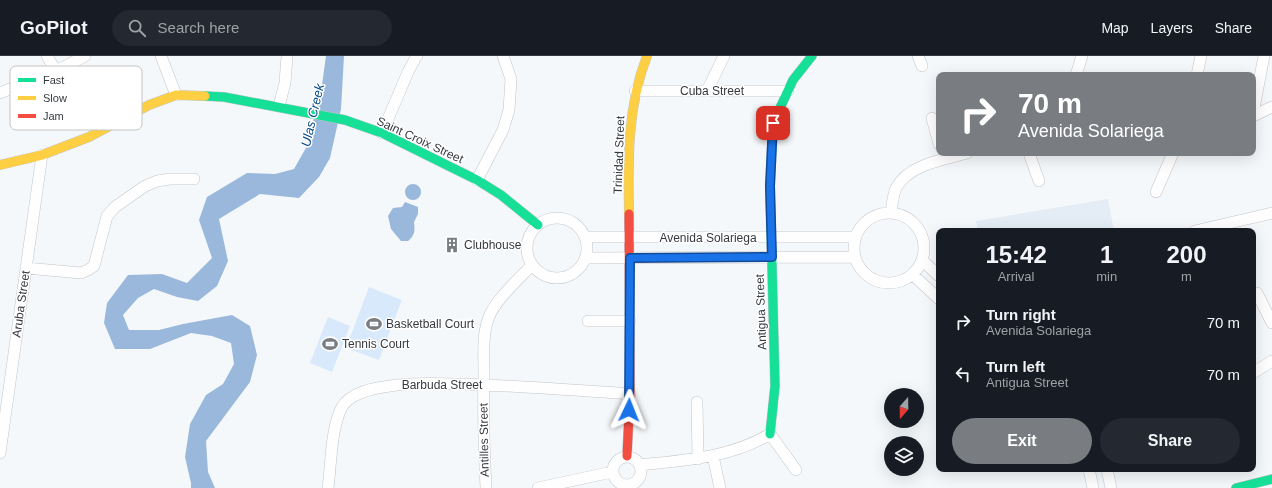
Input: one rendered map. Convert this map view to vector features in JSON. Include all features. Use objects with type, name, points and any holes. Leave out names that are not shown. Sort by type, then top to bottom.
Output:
[{"type":"main road","name":"Trinidad Street","points":[[628,456],[630,394],[630,238],[628,151],[635,91],[647,56]]},
{"type":"main road","name":"Antigua Street","points":[[770,434],[775,386],[770,186],[773,123],[793,80],[812,56]]},
{"type":"main road","name":"Saint Croix Street","points":[[176,95],[224,97],[279,106],[345,120],[382,133],[477,180],[500,195],[538,225]]},
{"type":"main road","points":[[142,108],[176,95]]},
{"type":"main road","points":[[0,165],[42,155],[89,137],[102,130]]},
{"type":"main road","points":[[1236,488],[1272,479]]},
{"type":"street","points":[[46,56],[53,66]]},
{"type":"street","points":[[66,66],[85,56]]},
{"type":"street","points":[[161,56],[176,95]]},
{"type":"street","points":[[279,106],[285,83],[287,56]]},
{"type":"street","points":[[382,133],[408,72],[418,56]]},
{"type":"street","points":[[477,180],[502,130],[509,110],[511,79],[503,56]]},
{"type":"street","points":[[707,91],[724,56]]},
{"type":"street","points":[[1077,72],[1082,56]]},
{"type":"street","points":[[1198,72],[1201,56]]},
{"type":"street","points":[[1256,97],[1264,56]]},
{"type":"street","points":[[0,92],[10,88]]},
{"type":"street","name":"Cuba Street","points":[[635,91],[788,91]]},
{"type":"street","points":[[1256,115],[1272,107]]},
{"type":"street","points":[[932,118],[936,133]]},
{"type":"street","name":"Aruba Street","points":[[0,453],[42,155]]},
{"type":"street","points":[[1030,156],[1039,181]]},
{"type":"street","points":[[1156,192],[1172,156]]},
{"type":"street","points":[[891,213],[896,189],[908,174],[942,157]]},
{"type":"street","points":[[26,268],[81,273],[88,270],[94,266],[107,216],[115,207],[145,186],[157,181],[170,179],[194,179]]},
{"type":"street","points":[[891,213],[905,217],[916,225],[924,242],[925,252],[922,261],[913,275],[903,281],[891,284],[878,282],[864,272],[855,256],[854,247],[855,238],[859,229],[865,222],[873,217],[891,213]]},
{"type":"street","points":[[1208,228],[1272,213]]},
{"type":"street","points":[[555,219],[564,220],[573,223],[580,229],[585,237],[587,248],[585,258],[581,267],[574,273],[566,277],[556,278],[539,272],[532,266],[528,257],[528,240],[538,225],[555,219]]},
{"type":"street","name":"Avenida Solariega","points":[[585,237],[855,238]]},
{"type":"street","name":"Avenida Solariega","points":[[585,258],[855,256]]},
{"type":"street","points":[[922,261],[936,273]]},
{"type":"street","name":"Antilles Street","points":[[485,488],[483,385],[484,343],[489,316],[500,300],[532,266]]},
{"type":"street","points":[[913,275],[936,296]]},
{"type":"street","points":[[1257,293],[1272,323]]},
{"type":"street","points":[[588,321],[630,321]]},
{"type":"street","points":[[1256,370],[1272,361]]},
{"type":"street","name":"Barbuda Street","points":[[328,488],[335,426],[342,407],[352,396],[370,389],[391,385],[418,384],[483,385],[630,394]]},
{"type":"street","points":[[697,402],[698,459]]},
{"type":"street","points":[[640,465],[713,456],[742,448],[770,434],[796,470]]},
{"type":"street","points":[[628,456],[637,461],[640,465],[640,475],[631,486],[620,484],[616,481],[612,472],[618,459],[628,456]]},
{"type":"street","points":[[713,456],[720,488]]},
{"type":"street","points":[[538,488],[558,486],[612,472]]},
{"type":"street","points":[[1090,472],[1093,488]]},
{"type":"street","points":[[1108,472],[1112,488]]},
{"type":"street","points":[[485,488],[495,488]]},
{"type":"shaded area","points":[[1108,199],[1113,228],[977,228],[976,221]]},
{"type":"shaded area","name":"Basketball Court","points":[[369,287],[402,300],[379,360],[346,348]]},
{"type":"shaded area","name":"Tennis Court","points":[[328,317],[350,326],[332,372],[310,363]]},
{"type":"water","points":[[326,56],[344,56],[341,109],[330,158],[319,177],[299,198],[260,194],[219,219],[228,261],[217,286],[198,301],[177,297],[154,289],[138,298],[123,315],[129,330],[159,330],[232,315],[250,326],[257,355],[250,382],[206,441],[208,472],[215,488],[191,488],[185,457],[190,424],[206,395],[223,384],[234,364],[231,343],[212,336],[191,333],[150,349],[115,349],[104,323],[107,303],[128,275],[162,274],[187,283],[212,258],[199,220],[207,197],[247,173],[275,174],[294,169],[307,146],[322,85]]},
{"type":"water","points":[[413,184],[420,189],[421,192],[416,199],[413,200],[406,195],[405,192],[410,185]]},
{"type":"water","points":[[405,202],[418,207],[418,214],[414,222],[412,237],[408,241],[401,241],[391,229],[388,216],[393,208],[402,207]]},
{"type":"traffic: fast","points":[[770,434],[775,386],[770,186],[773,123],[793,80],[812,56]]},
{"type":"traffic: fast","points":[[205,96],[224,97],[345,120],[382,133],[477,180],[501,195],[538,225]]},
{"type":"traffic: fast","points":[[1236,488],[1272,479]]},
{"type":"traffic: slow","points":[[629,214],[629,154],[632,114],[640,75],[647,56]]},
{"type":"traffic: slow","points":[[142,109],[176,95],[205,96]]},
{"type":"traffic: slow","points":[[0,165],[42,155],[89,137],[102,130]]},
{"type":"traffic: jam","points":[[627,456],[630,394],[629,214]]},
{"type":"place","name":"Clubhouse","points":[[452,245]]},
{"type":"place","name":"Basketball Court","points":[[374,324]]},
{"type":"place","name":"Tennis Court","points":[[330,344]]},
{"type":"route","points":[[629,410],[630,258],[772,257],[770,186],[773,123]]},
{"type":"water label","name":"Ulas Creek","points":[[312,115]]}]
